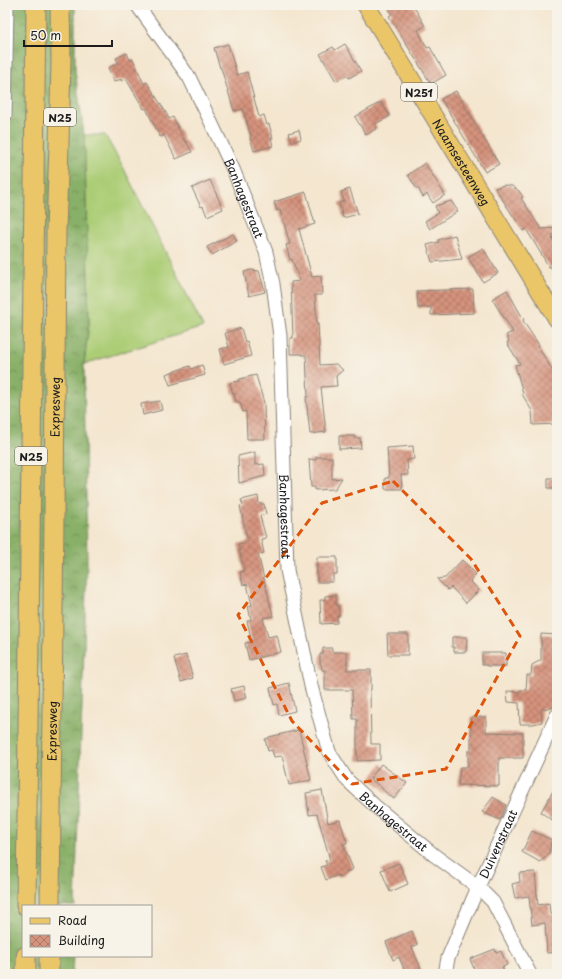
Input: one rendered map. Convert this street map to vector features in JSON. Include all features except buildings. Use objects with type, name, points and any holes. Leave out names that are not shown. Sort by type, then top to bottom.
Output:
[{"type":"highway","name":"Expresweg","points":[[26,905],[36,5]]},
{"type":"highway","name":"Expresweg","points":[[50,905],[56,230],[61,60],[60,5]]},
{"type":"highway","points":[[26,957],[26,974]]},
{"type":"highway","points":[[49,957],[49,974]]},
{"type":"main road","name":"Naamsesteenweg","points":[[366,5],[557,319]]},
{"type":"street","points":[[5,116],[7,5]]},
{"type":"street","name":"Banhagestraat","points":[[137,5],[189,77],[233,169],[266,252],[273,284],[280,336],[287,570],[311,686],[329,752],[347,780],[375,806],[434,855],[478,887],[493,902],[530,974]]},
{"type":"street","name":"Duivenstraat","points":[[445,974],[448,958],[478,887],[557,715]]},
{"type":"highlighted area","points":[[393,481],[471,559],[520,636],[446,769],[352,784],[292,721],[238,615],[322,503]]},
{"type":"green space","points":[[7,5],[75,5],[75,71],[84,135],[85,155],[89,323],[84,364],[87,562],[75,905],[22,905],[22,957],[73,957],[72,974],[5,974],[5,101]]},
{"type":"green space","points":[[84,135],[105,135],[122,165],[203,327],[84,364],[89,323]]}]
